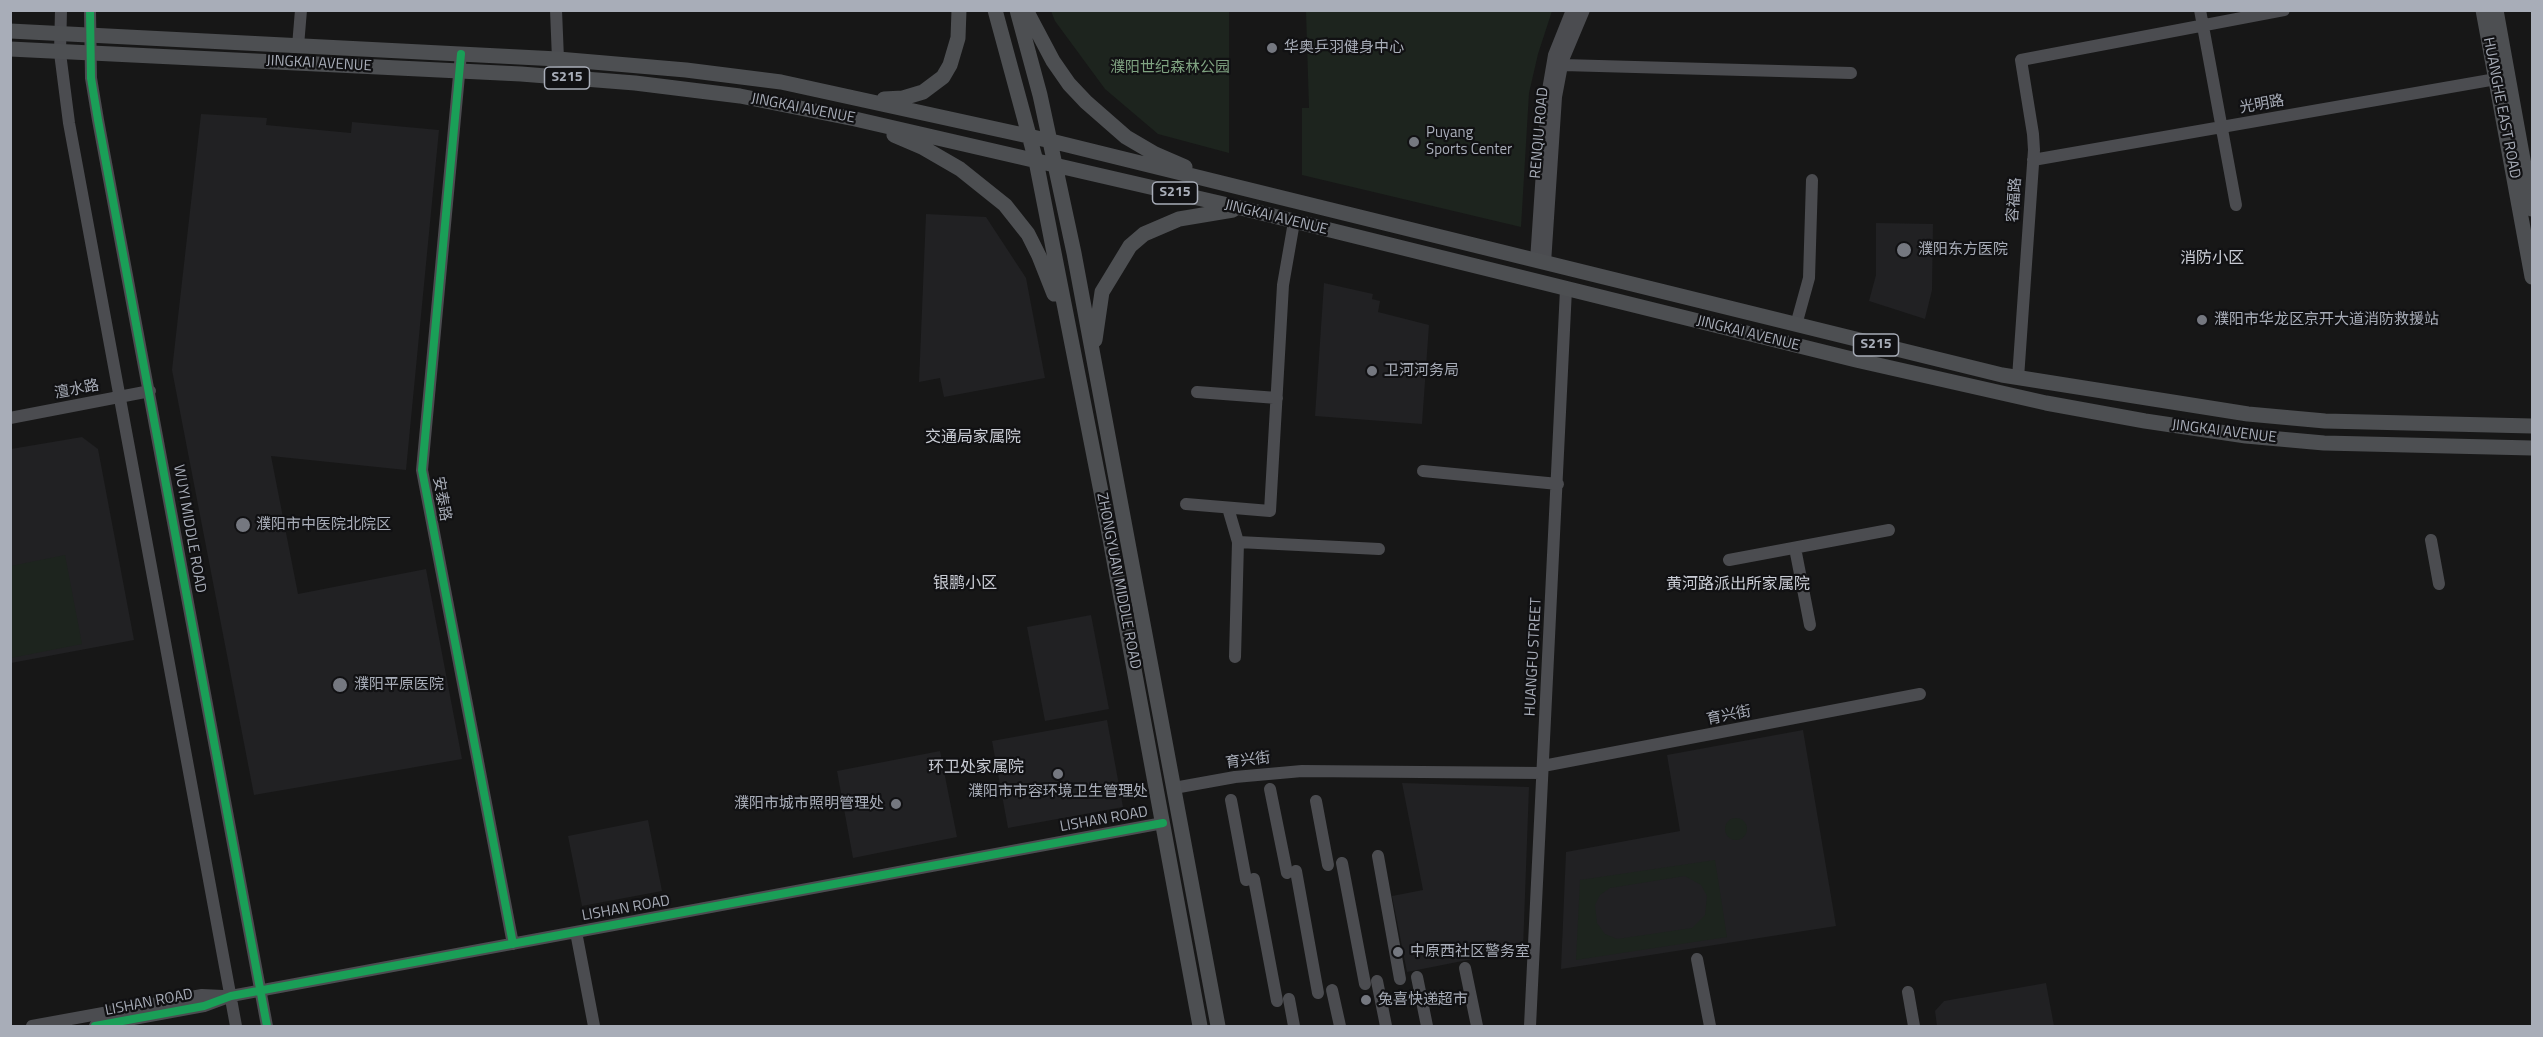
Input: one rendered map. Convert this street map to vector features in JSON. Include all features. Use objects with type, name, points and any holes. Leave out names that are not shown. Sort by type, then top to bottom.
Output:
[{"type":"main road","points":[[830,93],[886,99],[923,92],[934,86],[943,77],[955,52],[959,10]]},
{"type":"main road","name":"ZHONGYUAN MIDDLE ROAD","points":[[995,10],[1036,160],[1080,382],[1200,1026]]},
{"type":"main road","name":"ZHONGYUAN MIDDLE ROAD","points":[[1017,10],[1056,165],[1218,1026]]},
{"type":"main road","points":[[1026,10],[1039,36],[1069,84],[1107,122],[1126,137],[1155,154],[1232,186]]},
{"type":"main road","name":"HUANGHE EAST ROAD","points":[[2483,10],[2532,277]]},
{"type":"main road","name":"HUANGHE EAST ROAD","points":[[2496,10],[2532,209]]},
{"type":"main road","name":"JINGKAI AVENUE","points":[[10,31],[558,59],[744,76],[1030,136],[2018,378],[2248,414],[2325,421],[2532,426]]},
{"type":"main road","name":"JINGKAI AVENUE","points":[[10,49],[543,76],[682,88],[778,103],[1241,208],[1964,385],[2145,421],[2246,436],[2324,444],[2532,448]]},
{"type":"main road","points":[[855,119],[922,147],[960,169],[999,200],[1017,219],[1039,256],[1051,286],[1080,382]]},
{"type":"main road","points":[[1095,370],[1096,327],[1102,292],[1130,246],[1144,234],[1179,219],[1241,208]]},
{"type":"street","points":[[61,10],[60,53],[69,123],[236,1026]]},
{"type":"street","name":"WUYI MIDDLE ROAD","points":[[90,10],[91,78],[98,120],[267,1026]]},
{"type":"street","points":[[298,46],[302,10]]},
{"type":"street","points":[[556,10],[558,59]]},
{"type":"street","name":"RENQIU ROAD","points":[[1540,262],[1546,96],[1554,55],[1572,10]]},
{"type":"street","name":"RENQIU ROAD","points":[[1540,262],[1556,97],[1563,65],[1584,10]]},
{"type":"street","points":[[2200,10],[2236,206]]},
{"type":"street","points":[[2203,26],[2284,10]]},
{"type":"street","name":"容福路","points":[[2018,378],[2033,160],[2033,134],[2021,60],[2203,26]]},
{"type":"street","name":"安泰路","points":[[461,54],[422,470],[513,944]]},
{"type":"street","points":[[1563,65],[1851,73]]},
{"type":"street","name":"光明路","points":[[2033,160],[2496,79]]},
{"type":"street","points":[[1796,325],[1809,278],[1812,180]]},
{"type":"street","points":[[1185,504],[1270,511],[1284,285],[1294,222]]},
{"type":"street","name":"HUANGFU STREET","points":[[1530,1026],[1566,289]]},
{"type":"street","name":"澶水路","points":[[10,418],[150,392]]},
{"type":"street","points":[[1197,392],[1277,398]]},
{"type":"street","points":[[1423,471],[1557,483]]},
{"type":"street","points":[[1228,508],[1238,542],[1234,657]]},
{"type":"street","points":[[1729,560],[1889,530]]},
{"type":"street","points":[[2431,540],[2439,584]]},
{"type":"street","points":[[1238,542],[1379,549]]},
{"type":"street","points":[[1795,548],[1810,625]]},
{"type":"street","name":"育兴街","points":[[1174,788],[1235,777],[1302,771],[1543,770],[1920,694]]},
{"type":"street","points":[[1270,789],[1292,872],[1318,993]]},
{"type":"street","points":[[1231,800],[1283,1000],[1294,1026]]},
{"type":"street","points":[[1316,801],[1328,865]]},
{"type":"street","name":"LISHAN ROAD","points":[[95,1026],[204,1006],[231,996],[260,990],[1163,823]]},
{"type":"street","points":[[1378,856],[1400,979]]},
{"type":"street","points":[[1342,862],[1371,982],[1386,1026]]},
{"type":"street","points":[[576,932],[594,1026]]},
{"type":"street","points":[[1697,959],[1710,1026]]},
{"type":"street","points":[[1465,968],[1477,1026]]},
{"type":"street","points":[[1417,976],[1427,1026]]},
{"type":"street","points":[[1332,990],[1340,1026]]},
{"type":"street","points":[[1908,992],[1914,1026]]},
{"type":"street","name":"LISHAN ROAD","points":[[32,1026],[201,995],[231,996]]},
{"type":"shaded area","points":[[201,114],[267,118],[266,125],[351,133],[352,122],[439,130],[406,470],[271,456],[298,594],[426,569],[462,759],[254,795],[172,370]]},
{"type":"shaded area","points":[[926,214],[986,217],[1026,278],[1045,378],[944,397],[940,378],[919,382]]},
{"type":"shaded area","name":"濮阳东方医院","points":[[1876,223],[1933,224],[1932,290],[1925,319],[1869,301],[1876,275]]},
{"type":"shaded area","name":"卫河河务局","points":[[1324,283],[1373,294],[1372,299],[1380,301],[1378,312],[1429,325],[1422,424],[1315,416]]},
{"type":"shaded area","points":[[82,437],[98,449],[134,640],[11,663],[11,449]]},
{"type":"shaded area","points":[[1091,615],[1109,709],[1045,721],[1027,627]]},
{"type":"shaded area","name":"濮阳市市容环境卫生管理处","points":[[1107,720],[1123,807],[1008,828],[992,741]]},
{"type":"shaded area","points":[[1803,730],[1836,926],[1561,969],[1566,852],[1680,831],[1667,755]]},
{"type":"shaded area","name":"濮阳市城市照明管理处","points":[[940,751],[957,837],[853,858],[837,771]]},
{"type":"shaded area","points":[[1402,783],[1529,787],[1523,949],[1407,972],[1392,896],[1423,890]]},
{"type":"shaded area","points":[[648,820],[662,891],[582,906],[568,836]]},
{"type":"shaded area","points":[[2046,983],[2054,1026],[1937,1026],[1935,1011],[1944,1001]]},
{"type":"green space","name":"濮阳世纪森林公园","points":[[1051,11],[1229,11],[1229,153],[1158,134],[1105,89],[1055,21]]},
{"type":"green space","name":"Puyang Sports Center","points":[[1306,11],[1552,11],[1538,54],[1529,93],[1521,227],[1302,175],[1302,108],[1309,108]]},
{"type":"green space","points":[[65,555],[82,644],[11,658],[11,566]]},
{"type":"green space","points":[[1736,818],[1744,821],[1747,829],[1744,837],[1736,840],[1728,837],[1725,829],[1728,821]]},
{"type":"green space","points":[[1715,860],[1727,937],[1576,960],[1580,880]],"holes":[[[1685,876],[1701,885],[1707,896],[1705,915],[1692,928],[1617,939],[1605,934],[1597,923],[1595,905],[1600,895],[1610,888]]]},
{"type":"cycle path","points":[[90,10],[91,78],[98,120],[267,1026]]},
{"type":"cycle path","points":[[461,54],[422,470],[513,944]]},
{"type":"cycle path","points":[[95,1026],[204,1006],[231,996],[1163,823]]},
{"type":"place","name":"华奥乒羽健身中心","points":[[1272,48]]},
{"type":"place","name":"Puyang Sports Center","points":[[1414,142]]},
{"type":"place","name":"濮阳东方医院","points":[[1904,250]]},
{"type":"place","name":"濮阳市华龙区京开大道消防救援站","points":[[2202,320]]},
{"type":"place","name":"卫河河务局","points":[[1372,371]]},
{"type":"place","name":"濮阳市中医院北院区","points":[[243,525]]},
{"type":"place","name":"濮阳平原医院","points":[[340,685]]},
{"type":"place","name":"濮阳市市容环境卫生管理处","points":[[1058,774]]},
{"type":"place","name":"濮阳市城市照明管理处","points":[[896,804]]},
{"type":"place","name":"中原西社区警务室","points":[[1398,952]]},
{"type":"place","name":"兔喜快递超市","points":[[1366,1000]]},
{"type":"district","name":"消防小区","points":[[2212,259]]},
{"type":"district","name":"交通局家属院","points":[[973,438]]},
{"type":"district","name":"银鹏小区","points":[[965,584]]},
{"type":"district","name":"黄河路派出所家属院","points":[[1738,585]]},
{"type":"district","name":"环卫处家属院","points":[[976,768]]}]
